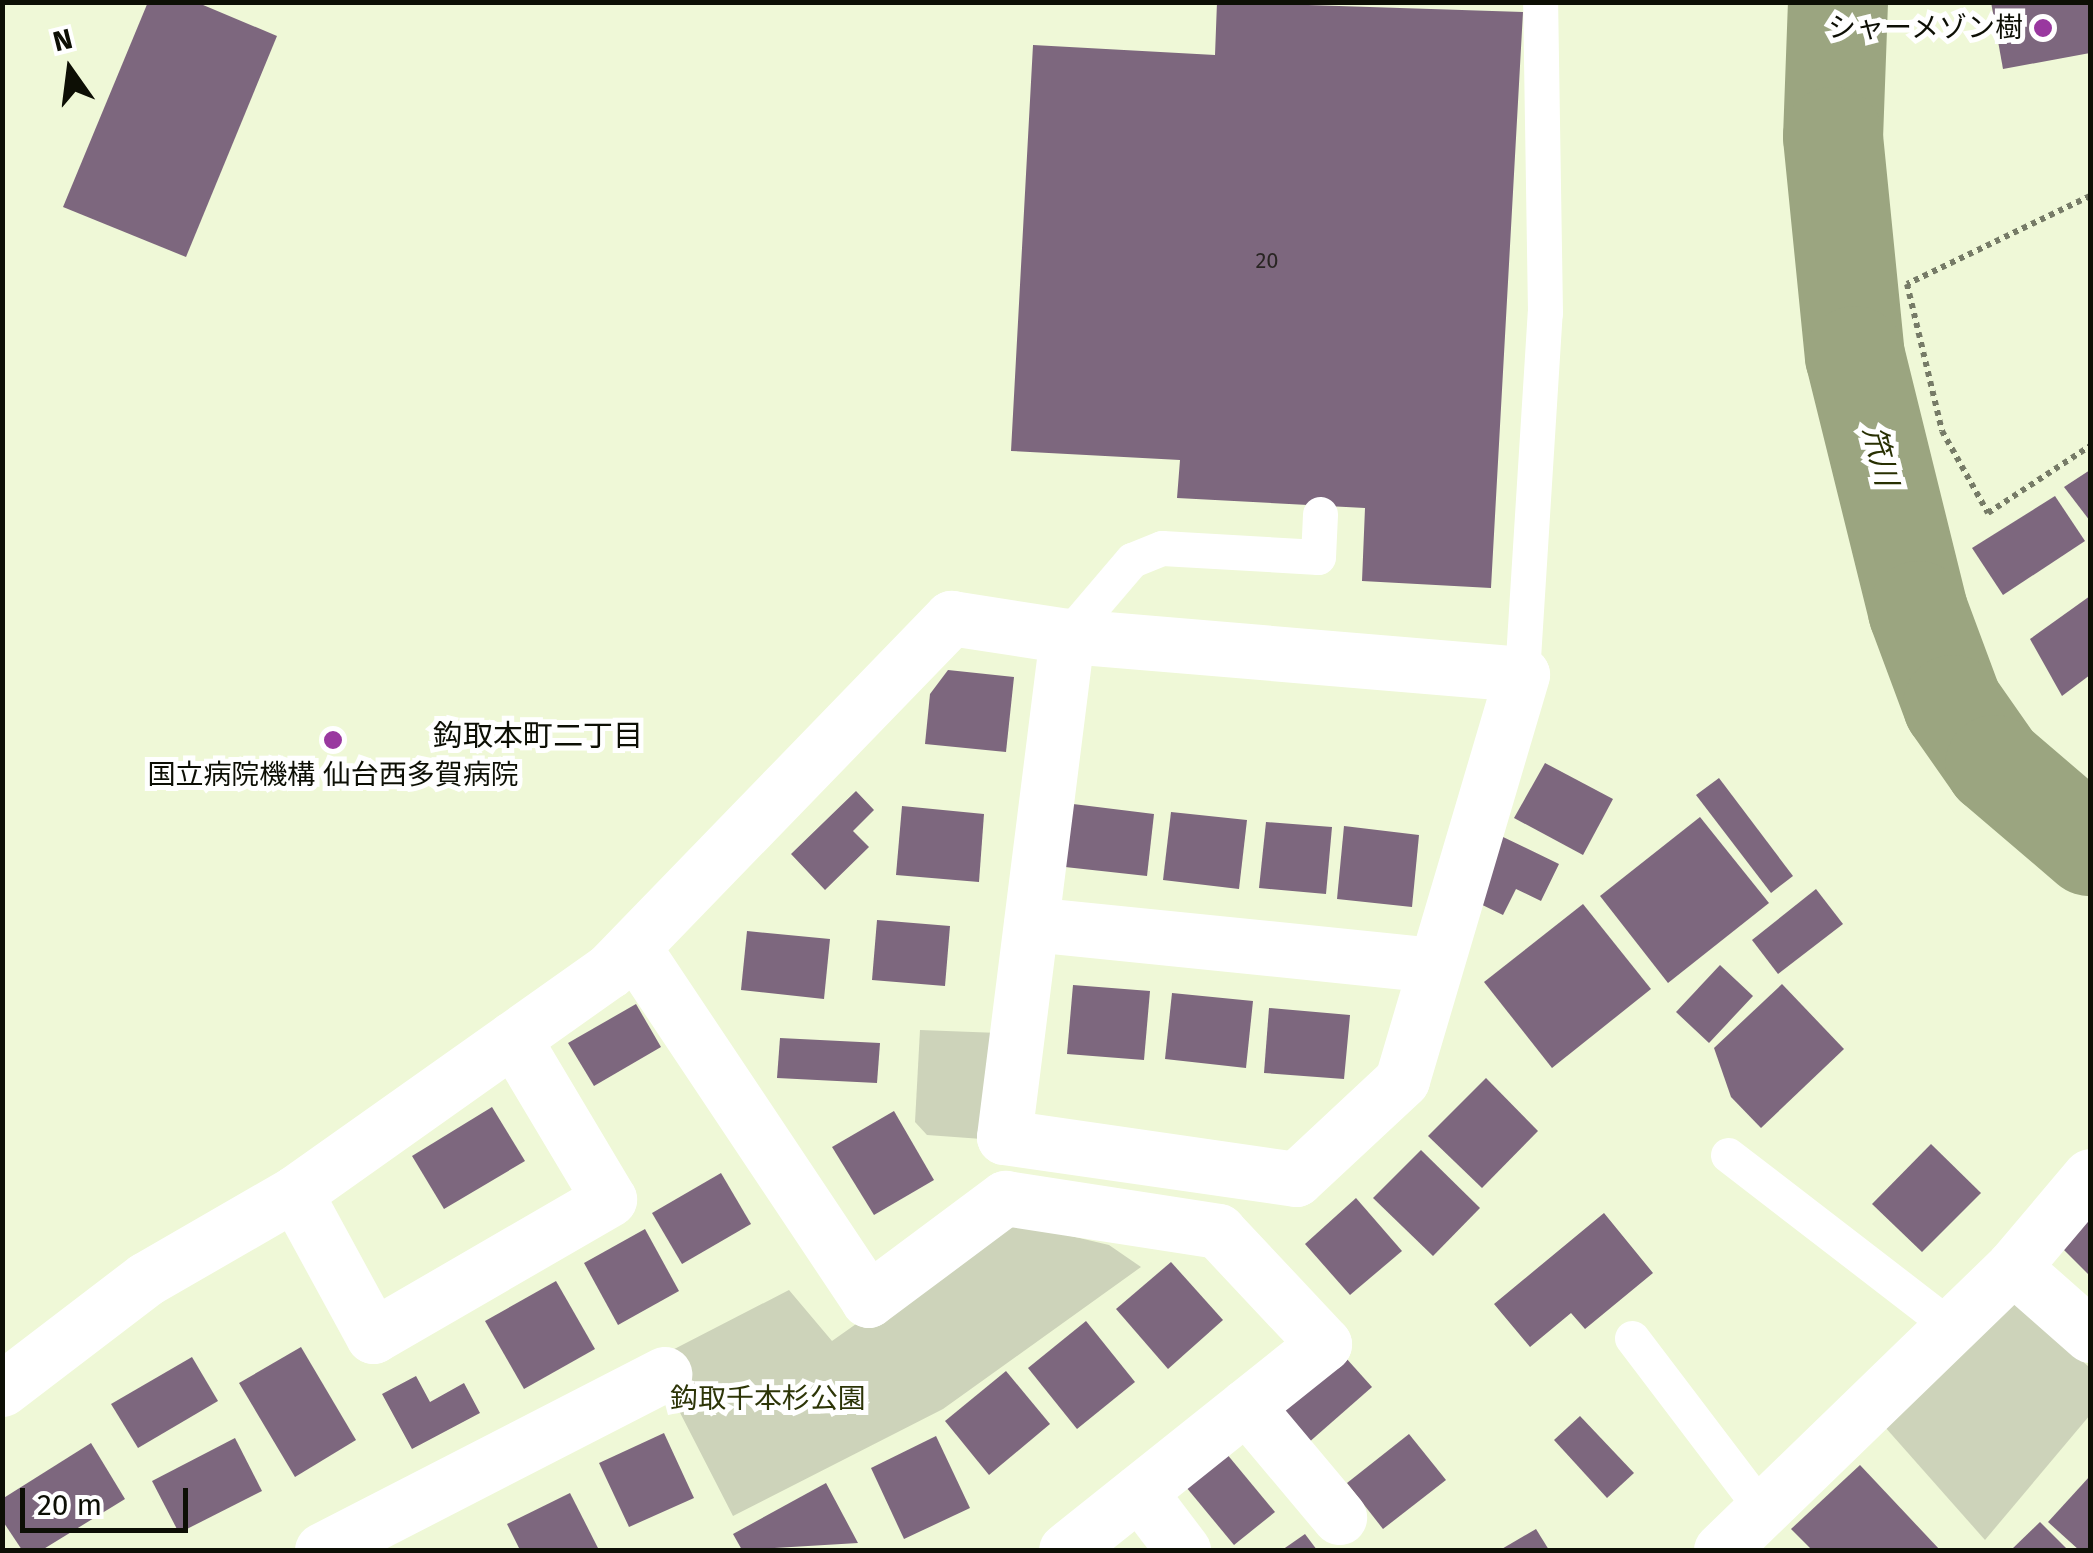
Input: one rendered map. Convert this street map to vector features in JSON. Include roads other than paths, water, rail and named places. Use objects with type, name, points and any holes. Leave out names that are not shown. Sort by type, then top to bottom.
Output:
[{"type":"street","points":[[2,1390],[146,1279],[295,1193],[633,947],[951,618],[1067,636],[1522,674],[1402,1080],[1296,1179],[1004,1137],[1067,636]]},
{"type":"street","points":[[1031,924],[1436,966]]},
{"type":"street","points":[[633,947],[868,1300],[1005,1198],[1218,1231],[1324,1344],[1066,1550]]},
{"type":"street","points":[[295,1193],[373,1336],[609,1200],[513,1038]]},
{"type":"street","points":[[1721,1550],[1946,1323],[2014,1267],[2090,1176]]},
{"type":"street","points":[[2014,1267],[2090,1335]]},
{"type":"street","points":[[322,1550],[664,1374]]},
{"type":"street","points":[[1246,1406],[1339,1517]]},
{"type":"street","points":[[1139,1492],[1182,1550]]},
{"type":"lane","points":[[1522,674],[1545,313],[1540,2]]},
{"type":"lane","points":[[1067,636],[1132,560],[1162,548],[1318,557],[1320,514]]},
{"type":"lane","points":[[1728,1155],[1946,1323]]},
{"type":"lane","points":[[1632,1338],[1762,1509]]},
{"type":"waterway","name":"笊川","points":[[1838,2],[1833,137],[1855,356],[1918,611],[1953,705],[1995,765],[2090,846]]},
{"type":"place","name":"シャーメゾン樹","points":[[2043,28]]},
{"type":"place","name":"国立病院機構 仙台西多賀病院","points":[[333,740]]},
{"type":"district","name":"鈎取本町二丁目","points":[[538,736]]},
{"type":"park label","name":"鈎取千本杉公園","points":[[768,1399]]}]
